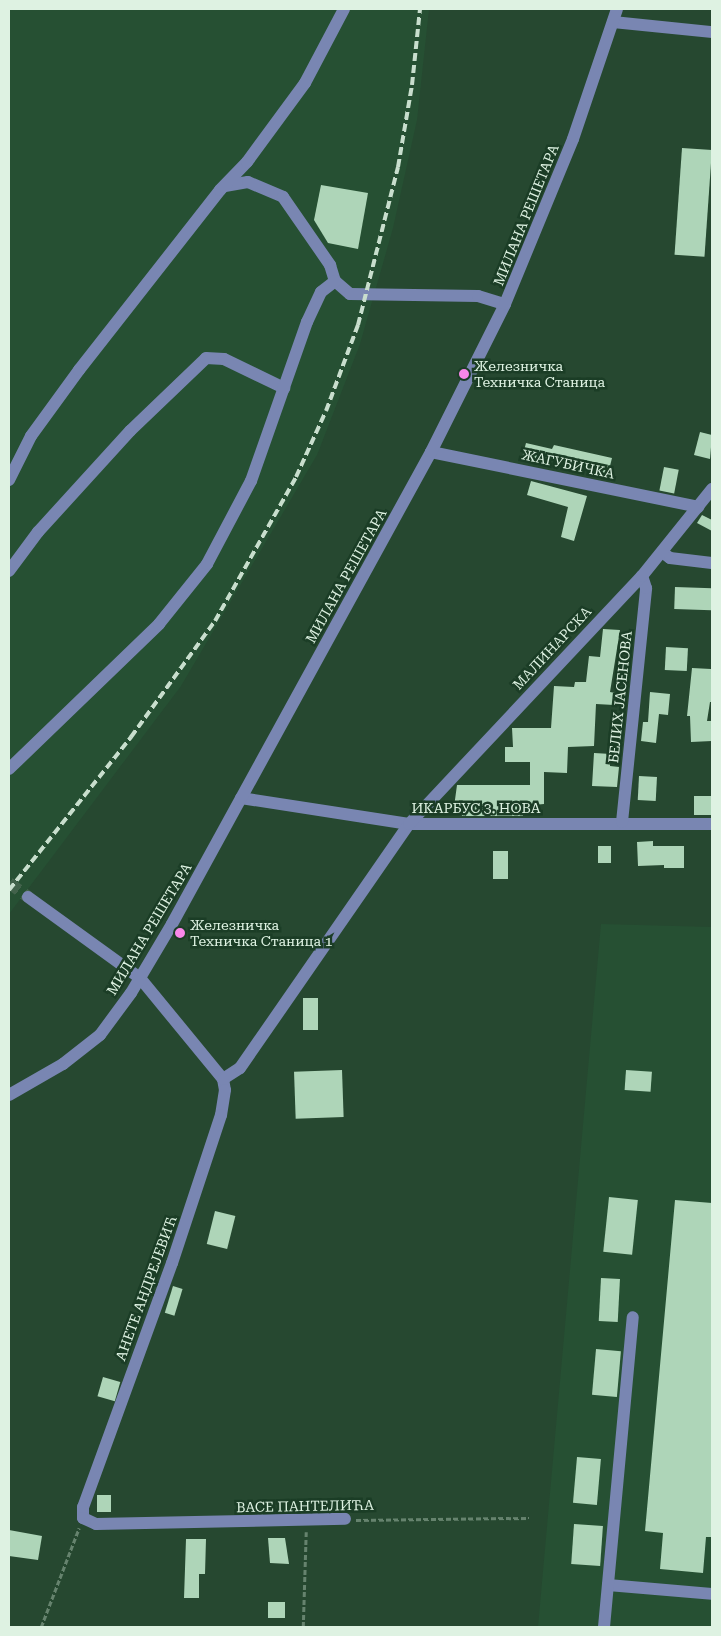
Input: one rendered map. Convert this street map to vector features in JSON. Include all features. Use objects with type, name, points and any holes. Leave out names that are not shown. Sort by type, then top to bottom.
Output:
[{"type":"street","points":[[9,480],[31,436],[74,377],[220,190],[247,162],[305,83],[344,9]]},
{"type":"street","name":"МИЛАНА РЕШЕТАРА","points":[[9,1095],[86,1048],[110,1022],[140,978],[241,798],[431,452],[505,304],[573,139],[617,9]]},
{"type":"street","points":[[613,22],[712,32]]},
{"type":"street","points":[[220,190],[228,184],[248,182],[283,197],[330,265],[335,281],[350,294],[478,296],[505,304]]},
{"type":"street","points":[[9,768],[159,624],[207,564],[252,481],[284,388],[321,292],[335,281]]},
{"type":"street","points":[[9,571],[38,532],[130,431],[206,358],[224,359],[284,388]]},
{"type":"street","name":"ЖАГУБИЧКА","points":[[431,452],[698,507]]},
{"type":"street","name":"МАЛИНАРСКА","points":[[223,1078],[240,1068],[409,824],[642,576],[712,489]]},
{"type":"street","points":[[662,552],[670,558],[712,563]]},
{"type":"street","name":"БЕЛИХ ЈАСЕНОВА","points":[[622,822],[646,588],[642,576]]},
{"type":"street","name":"ИКАРБУС 3. НОВА","points":[[241,798],[409,824],[622,822],[712,824]]},
{"type":"street","points":[[28,897],[140,978],[223,1078]]},
{"type":"street","name":"АНЕТЕ АНДРЕЈЕВИЋ","points":[[84,1518],[86,1498],[175,1256],[221,1115],[225,1090],[223,1078]]},
{"type":"street","points":[[604,1627],[633,1317]]},
{"type":"street","name":"ВАСЕ ПАНТЕЛИЋА","points":[[84,1518],[96,1524],[345,1520]]},
{"type":"street","points":[[608,1585],[712,1594]]},
{"type":"path","points":[[42,1627],[84,1518]]},
{"type":"path","name":"ВАСЕ ПАНТЕЛИЋА","points":[[345,1520],[529,1518]]},
{"type":"path","points":[[303,1627],[306,1520]]},
{"type":"shaded area","points":[[9,9],[429,9],[417,120],[393,228],[360,344],[317,455],[181,686],[9,914]]},
{"type":"shaded area","points":[[601,924],[712,927],[712,1627],[538,1627]]},
{"type":"building","points":[[682,148],[712,150],[704,257],[675,255]]},
{"type":"building","points":[[321,185],[368,193],[358,249],[328,243],[314,220]]},
{"type":"building","points":[[700,432],[712,435],[710,459],[694,455]]},
{"type":"building","points":[[526,443],[552,449],[554,445],[612,458],[608,474],[547,458],[545,464],[522,458]]},
{"type":"building","points":[[664,467],[679,470],[674,493],[659,491]]},
{"type":"building","points":[[531,481],[587,496],[574,541],[561,537],[568,507],[527,495]]},
{"type":"building","points":[[702,515],[712,520],[712,531],[697,523]]},
{"type":"building","points":[[675,587],[712,588],[711,610],[674,609]]},
{"type":"building","points":[[603,629],[620,630],[610,692],[615,693],[614,705],[596,704],[594,746],[568,747],[567,773],[544,772],[544,804],[523,806],[523,816],[462,816],[461,807],[454,807],[457,785],[530,785],[530,762],[505,762],[505,747],[513,747],[512,728],[551,728],[554,686],[574,687],[575,682],[586,682],[589,656],[600,657]]},
{"type":"building","points":[[666,647],[688,648],[687,671],[665,670]]},
{"type":"building","points":[[692,668],[711,669],[712,702],[710,702],[707,721],[712,721],[712,741],[691,742],[690,716],[687,716]]},
{"type":"building","points":[[650,692],[670,694],[668,715],[659,714],[656,743],[641,741],[643,722],[648,722]]},
{"type":"building","points":[[594,753],[611,754],[610,766],[619,767],[617,787],[592,786]]},
{"type":"building","points":[[639,776],[657,777],[656,801],[638,800]]},
{"type":"building","points":[[694,796],[712,796],[712,815],[694,815]]},
{"type":"building","points":[[653,841],[653,846],[684,846],[684,868],[664,868],[664,865],[638,866],[637,842]]},
{"type":"building","points":[[598,846],[611,846],[611,863],[598,863]]},
{"type":"building","points":[[493,851],[508,851],[508,879],[493,879]]},
{"type":"building","points":[[303,998],[318,998],[318,1030],[303,1030]]},
{"type":"building","points":[[342,1070],[344,1117],[296,1119],[294,1072]]},
{"type":"building","points":[[626,1070],[652,1072],[651,1092],[625,1090]]},
{"type":"building","points":[[609,1197],[638,1200],[632,1255],[603,1252]]},
{"type":"building","points":[[675,1200],[712,1203],[712,1537],[706,1537],[703,1573],[660,1569],[663,1533],[645,1531]]},
{"type":"building","points":[[215,1211],[235,1216],[227,1249],[207,1244]]},
{"type":"building","points":[[601,1278],[620,1279],[618,1322],[599,1321]]},
{"type":"building","points":[[173,1286],[183,1289],[174,1316],[165,1313]]},
{"type":"building","points":[[596,1349],[621,1351],[617,1397],[592,1395]]},
{"type":"building","points":[[103,1377],[120,1382],[115,1401],[97,1396]]},
{"type":"building","points":[[577,1457],[601,1459],[597,1505],[573,1503]]},
{"type":"building","points":[[97,1495],[111,1495],[111,1512],[97,1512]]},
{"type":"building","points":[[574,1524],[603,1526],[600,1566],[571,1564]]},
{"type":"building","points":[[9,1530],[42,1536],[38,1560],[9,1556]]},
{"type":"building","points":[[268,1538],[285,1538],[289,1564],[270,1563]]},
{"type":"building","points":[[186,1539],[206,1539],[205,1574],[199,1574],[199,1598],[184,1598]]},
{"type":"building","points":[[268,1602],[285,1602],[285,1618],[268,1618]]},
{"type":"tunnel","points":[[9,883],[28,897]]},
{"type":"railway","points":[[9,890],[131,737],[215,621],[296,477],[326,411],[358,325],[398,167],[412,85],[420,9]]},
{"type":"place","name":"Железничка Техничка Станица","points":[[464,374]]},
{"type":"place","name":"Железничка Техничка Станица 1","points":[[180,933]]}]
